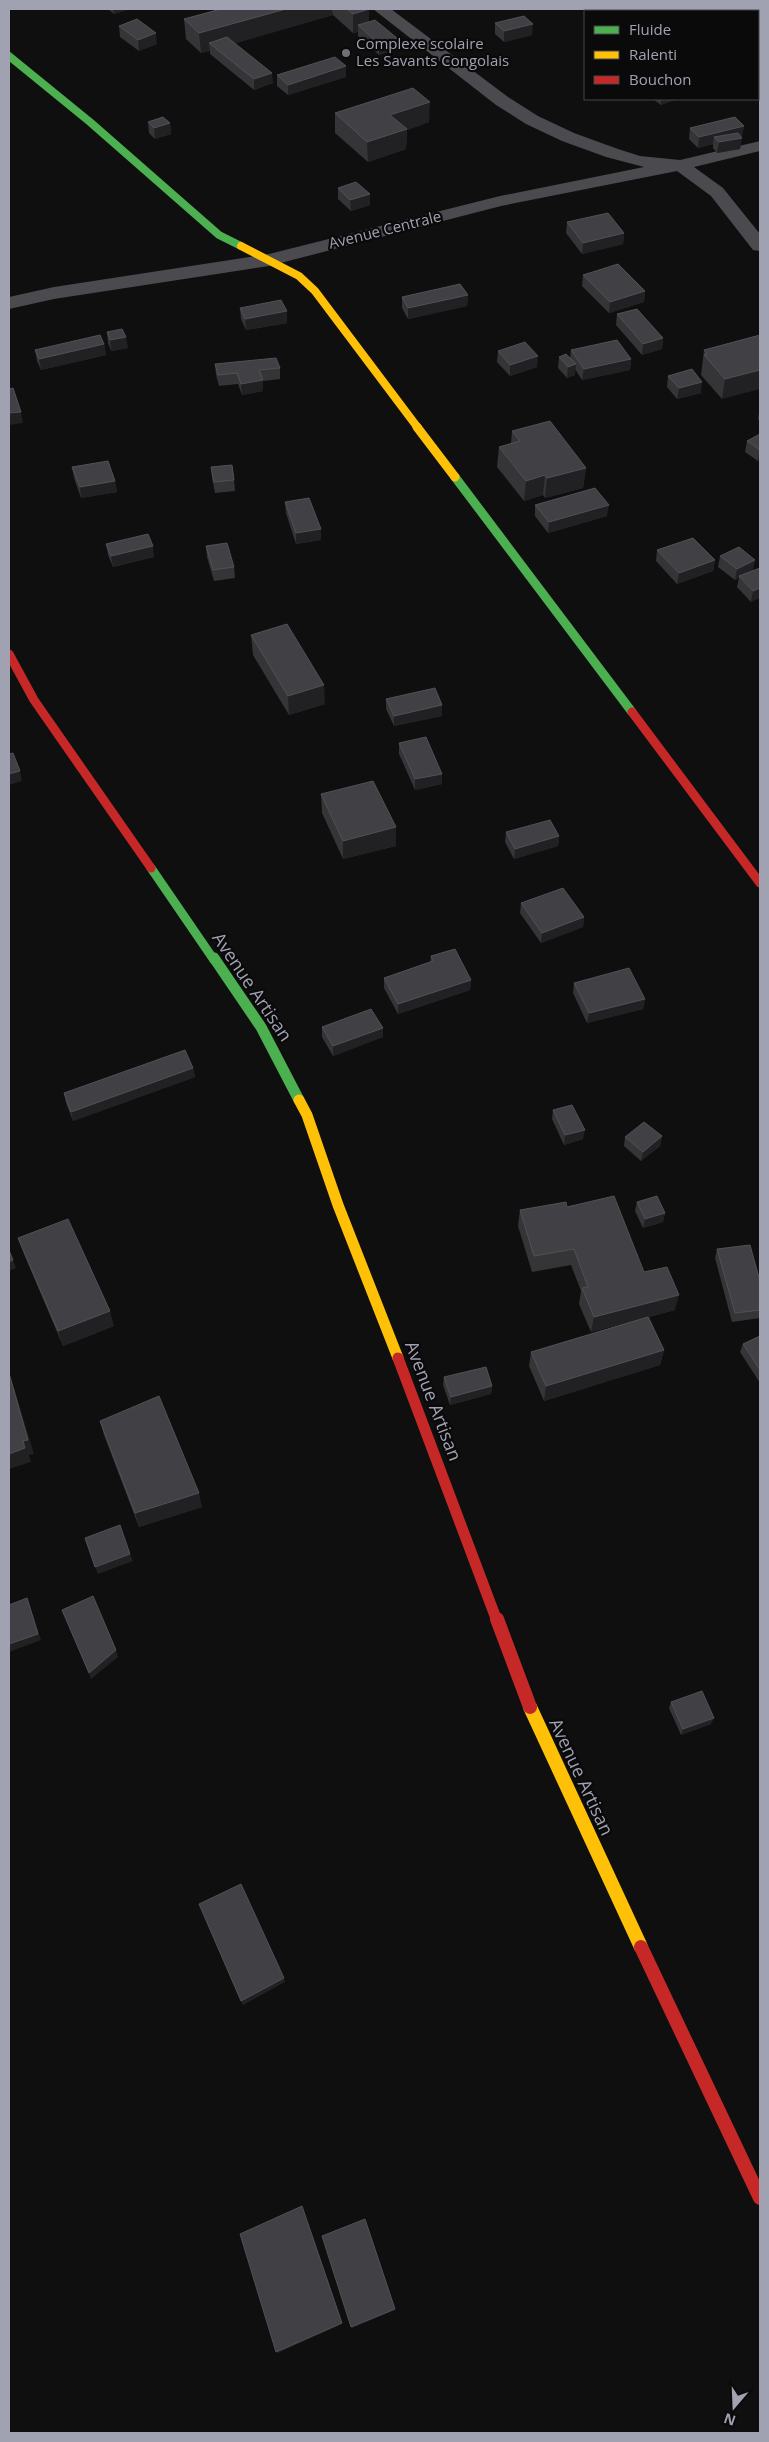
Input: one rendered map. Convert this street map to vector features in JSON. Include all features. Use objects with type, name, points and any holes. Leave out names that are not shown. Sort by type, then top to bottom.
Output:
[{"type":"street","points":[[380,9],[502,102],[532,120],[612,153],[639,161],[680,165],[717,192],[760,246]]},
{"type":"street","points":[[9,56],[90,122],[219,235],[298,276],[315,290],[760,883]]},
{"type":"street","name":"Avenue Centrale","points":[[9,303],[54,293],[269,260],[500,201],[680,165],[760,146]]},
{"type":"street","name":"Avenue Artisan","points":[[9,654],[34,700],[261,1027],[307,1116],[338,1205],[420,1415],[530,1708],[688,2049],[760,2198]]},
{"type":"building","points":[[221,9],[286,9],[199,33],[184,19]]},
{"type":"building","points":[[347,9],[369,9],[353,14]]},
{"type":"building","points":[[524,16],[533,24],[504,31],[495,23]]},
{"type":"building","points":[[137,19],[156,33],[138,40],[119,26]]},
{"type":"building","points":[[375,20],[397,38],[379,44],[358,25]]},
{"type":"building","points":[[227,37],[272,73],[254,79],[209,43]]},
{"type":"building","points":[[335,57],[346,66],[288,85],[277,75]]},
{"type":"building","points":[[413,88],[430,102],[390,115],[407,129],[367,142],[335,113]]},
{"type":"building","points":[[163,117],[170,123],[154,128],[148,122]]},
{"type":"building","points":[[735,117],[744,126],[699,137],[690,128]]},
{"type":"building","points":[[738,133],[742,138],[719,142],[714,137]]},
{"type":"building","points":[[356,182],[370,194],[350,200],[338,188]]},
{"type":"building","points":[[608,213],[624,233],[583,243],[567,222]]},
{"type":"building","points":[[618,264],[645,291],[610,302],[583,275]]},
{"type":"building","points":[[460,284],[468,295],[408,308],[402,297]]},
{"type":"building","points":[[281,300],[287,311],[245,319],[240,308]]},
{"type":"building","points":[[637,309],[663,338],[643,344],[617,314]]},
{"type":"building","points":[[122,329],[126,337],[110,340],[107,332]]},
{"type":"building","points":[[100,335],[104,344],[39,359],[35,350]]},
{"type":"building","points":[[760,335],[760,370],[725,379],[704,355],[707,354],[704,350]]},
{"type":"building","points":[[617,340],[631,359],[584,369],[571,350]]},
{"type":"building","points":[[525,342],[538,356],[510,365],[498,351]]},
{"type":"building","points":[[566,354],[576,364],[568,367],[559,357]]},
{"type":"building","points":[[276,358],[280,368],[259,370],[263,380],[241,384],[237,373],[218,375],[215,364]]},
{"type":"building","points":[[692,369],[702,382],[679,388],[668,376]]},
{"type":"building","points":[[13,388],[21,412],[9,413],[9,389]]},
{"type":"building","points":[[550,421],[586,468],[547,478],[545,475],[526,481],[499,447],[520,441],[512,431]]},
{"type":"building","points":[[760,434],[760,450],[747,441]]},
{"type":"building","points":[[108,461],[115,481],[80,487],[72,467]]},
{"type":"building","points":[[232,465],[234,480],[214,482],[211,467]]},
{"type":"building","points":[[595,488],[609,505],[549,522],[535,505]]},
{"type":"building","points":[[309,498],[321,529],[296,533],[285,502]]},
{"type":"building","points":[[148,534],[153,546],[111,556],[106,544]]},
{"type":"building","points":[[693,538],[715,560],[679,573],[657,550]]},
{"type":"building","points":[[227,543],[234,567],[213,570],[206,546]]},
{"type":"building","points":[[739,547],[755,560],[737,569],[720,556]]},
{"type":"building","points":[[760,568],[760,588],[753,591],[739,576]]},
{"type":"building","points":[[287,624],[324,685],[288,696],[251,635]]},
{"type":"building","points":[[435,688],[442,705],[394,716],[386,699]]},
{"type":"building","points":[[426,737],[442,774],[415,779],[399,743]]},
{"type":"building","points":[[13,753],[20,771],[9,774],[9,754]]},
{"type":"building","points":[[373,781],[396,827],[343,841],[321,794]]},
{"type":"building","points":[[550,820],[559,836],[515,849],[506,832]]},
{"type":"building","points":[[563,888],[584,917],[542,933],[521,903]]},
{"type":"building","points":[[455,949],[471,980],[398,1004],[384,978],[433,961],[431,956]]},
{"type":"building","points":[[629,968],[645,999],[589,1013],[574,983]]},
{"type":"building","points":[[371,1009],[383,1028],[333,1046],[322,1027]]},
{"type":"building","points":[[185,1050],[193,1068],[71,1112],[64,1093]]},
{"type":"building","points":[[572,1105],[585,1130],[565,1135],[553,1110]]},
{"type":"building","points":[[644,1122],[662,1136],[643,1152],[625,1137]]},
{"type":"building","points":[[614,1196],[644,1272],[667,1267],[679,1295],[594,1317],[582,1288],[588,1287],[574,1249],[534,1256],[520,1210],[566,1202],[567,1207]]},
{"type":"building","points":[[657,1196],[665,1213],[645,1219],[637,1202]]},
{"type":"building","points":[[68,1219],[110,1311],[58,1331],[18,1238]]},
{"type":"building","points":[[750,1245],[760,1281],[760,1310],[735,1313],[717,1249]]},
{"type":"building","points":[[9,1250],[13,1260],[9,1262]]},
{"type":"building","points":[[648,1317],[664,1350],[546,1386],[531,1352]]},
{"type":"building","points":[[760,1336],[760,1370],[743,1344]]},
{"type":"building","points":[[486,1367],[492,1386],[451,1397],[444,1377]]},
{"type":"building","points":[[9,1373],[28,1440],[23,1441],[25,1448],[9,1454]]},
{"type":"building","points":[[159,1396],[199,1493],[135,1513],[100,1421]]},
{"type":"building","points":[[120,1525],[130,1554],[95,1567],[85,1538]]},
{"type":"building","points":[[93,1596],[116,1650],[89,1673],[62,1610]]},
{"type":"building","points":[[27,1598],[38,1634],[9,1644],[9,1605]]},
{"type":"building","points":[[702,1691],[714,1718],[683,1729],[671,1702]]},
{"type":"building","points":[[241,1884],[284,1978],[241,2001],[199,1904]]},
{"type":"building","points":[[302,2206],[342,2323],[276,2352],[240,2234]]},
{"type":"building","points":[[365,2219],[395,2309],[351,2327],[322,2236]]},
{"type":"traffic: fast","points":[[9,56],[90,122],[219,235],[241,246]]},
{"type":"traffic: fast","points":[[455,477],[632,712]]},
{"type":"traffic: fast","points":[[151,868],[261,1027],[299,1100]]},
{"type":"traffic: slow","points":[[241,246],[299,276],[315,291],[455,477]]},
{"type":"traffic: slow","points":[[299,1100],[307,1115],[338,1205],[398,1358]]},
{"type":"traffic: slow","points":[[530,1707],[641,1947]]},
{"type":"traffic: jam","points":[[9,654],[34,700],[151,868]]},
{"type":"traffic: jam","points":[[632,712],[760,883]]},
{"type":"traffic: jam","points":[[398,1358],[530,1707]]},
{"type":"traffic: jam","points":[[641,1947],[760,2198]]},
{"type":"place","name":"Complexe scolaire Les Savants Congolais","points":[[346,53]]}]
